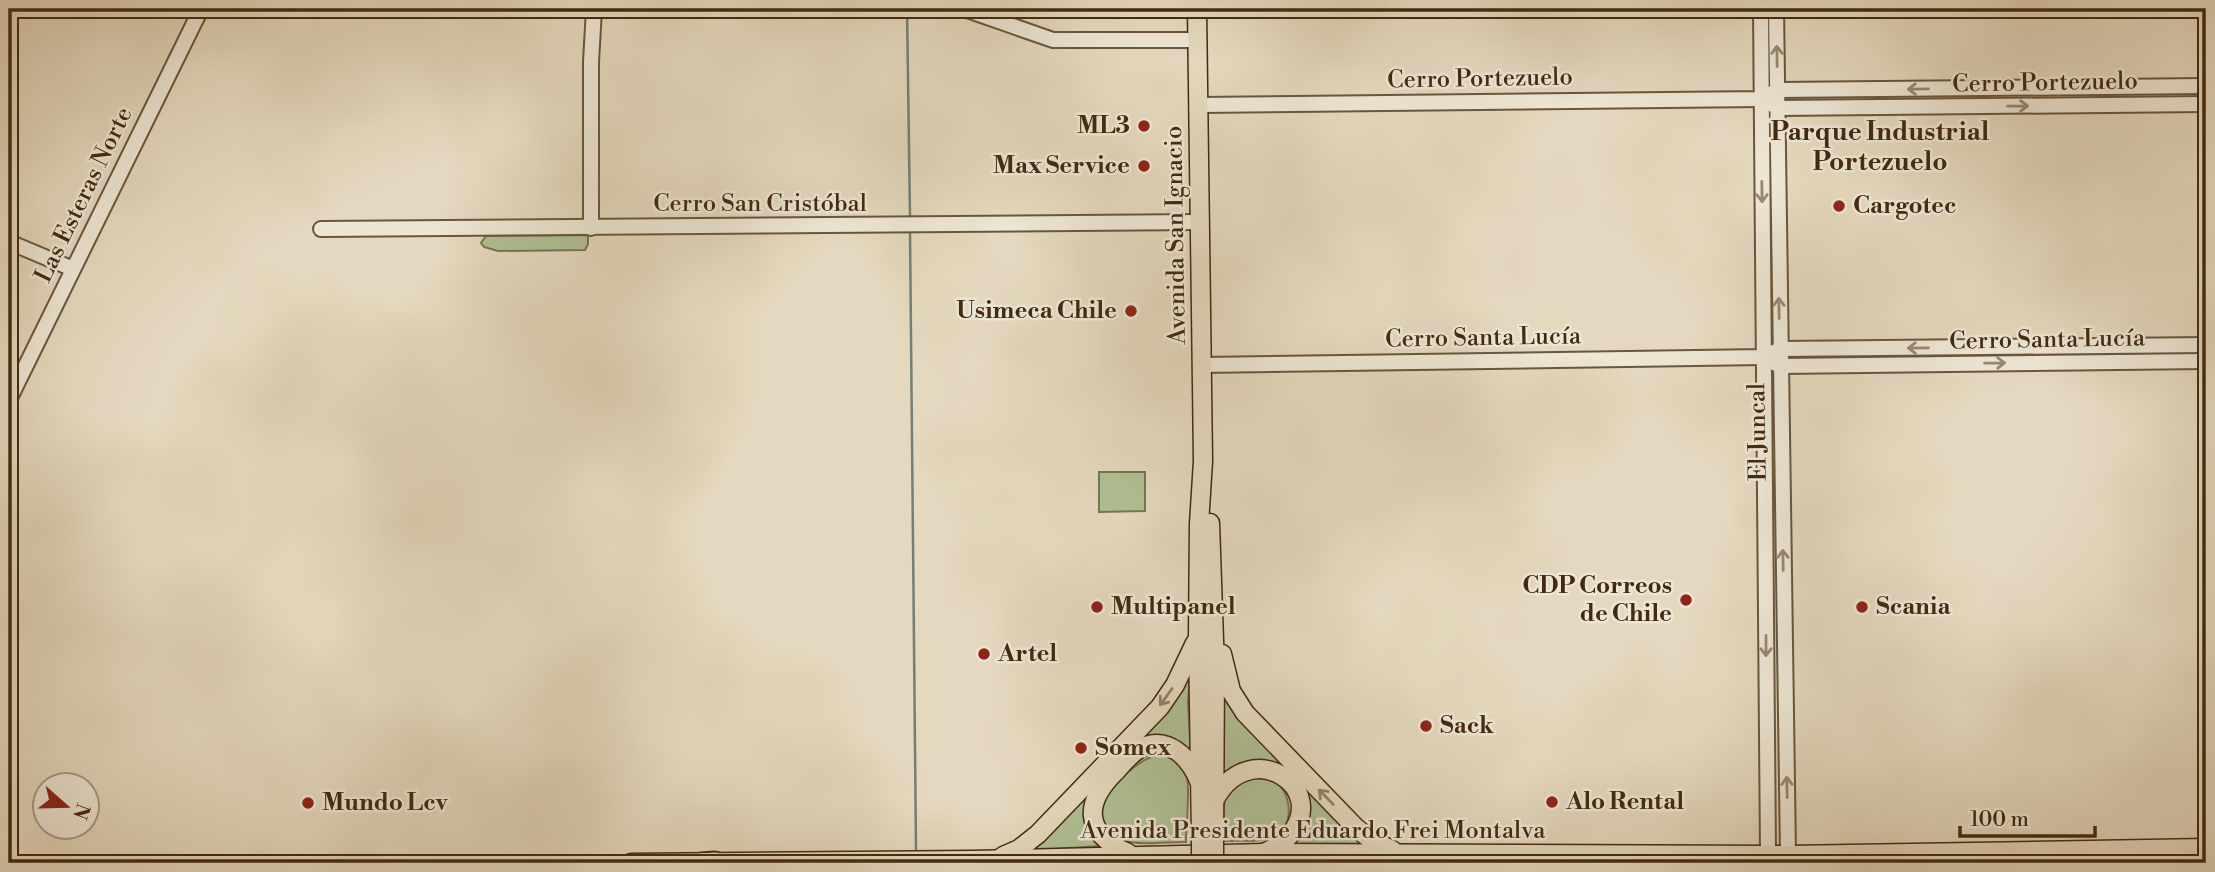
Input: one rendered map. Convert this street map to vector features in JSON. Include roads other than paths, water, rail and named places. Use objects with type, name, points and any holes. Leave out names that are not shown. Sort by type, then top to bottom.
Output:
[{"type":"highway","points":[[1721,863],[1778,855]]},
{"type":"main road","name":"Avenida San Ignacio","points":[[1198,9],[1203,461],[1199,524],[1200,784],[1207,838],[1214,863]]},
{"type":"main road","name":"Avenida San Ignacio","points":[[1201,863],[1214,801],[1214,620],[1209,509],[1203,461]]},
{"type":"main road","points":[[1214,620],[1228,682],[1245,713],[1356,828],[1379,845],[1398,853]]},
{"type":"main road","points":[[995,858],[1019,849],[1033,839],[1160,707],[1180,676],[1198,637]]},
{"type":"main road","points":[[1131,855],[1106,841],[1097,830],[1093,819],[1095,798],[1117,769],[1141,748],[1163,745],[1186,758],[1200,784]]},
{"type":"main road","points":[[1214,801],[1227,783],[1250,769],[1272,770],[1289,779],[1299,798],[1297,822],[1286,839],[1264,853]]},
{"type":"main road","name":"Avenida Presidente Eduardo Frei Montalva","points":[[631,863],[1264,853],[1778,855],[2206,848]]},
{"type":"street","name":"Las Esteras Norte","points":[[9,400],[201,9]]},
{"type":"street","points":[[591,228],[591,62],[594,9]]},
{"type":"street","points":[[964,9],[1053,40],[1198,40]]},
{"type":"street","name":"El Juncal","points":[[1761,9],[1764,358],[1778,855]]},
{"type":"street","name":"El Juncal","points":[[1776,9],[1780,349],[1778,855]]},
{"type":"street","name":"Cerro Portezuelo","points":[[1761,99],[1778,90],[2206,86]]},
{"type":"street","name":"Cerro Portezuelo","points":[[1199,105],[1761,99],[1779,108],[2206,104]]},
{"type":"street","name":"Cerro San Cristóbal","points":[[321,229],[1200,222]]},
{"type":"street","points":[[9,242],[73,269]]},
{"type":"street","name":"Cerro Santa Lucía","points":[[1764,358],[1780,349],[2206,345]]},
{"type":"street","name":"Cerro Santa Lucía","points":[[1202,365],[1764,358],[1780,366],[2206,361]]},
{"type":"waterway","points":[[907,9],[910,217]]},
{"type":"waterway","points":[[910,233],[916,849]]},
{"type":"place","name":"ML3","points":[[1144,126]]},
{"type":"place","name":"Max Service","points":[[1144,166]]},
{"type":"place","name":"Cargotec","points":[[1839,206]]},
{"type":"place","name":"Usimeca Chile","points":[[1131,311]]},
{"type":"place","name":"CDP Correos de Chile","points":[[1686,600]]},
{"type":"place","name":"Multipanel","points":[[1097,607]]},
{"type":"place","name":"Scania","points":[[1862,607]]},
{"type":"place","name":"Artel","points":[[984,654]]},
{"type":"place","name":"Sack","points":[[1426,726]]},
{"type":"place","name":"Somex","points":[[1081,748]]},
{"type":"place","name":"Alo Rental","points":[[1552,802]]},
{"type":"place","name":"Mundo Lcv","points":[[308,803]]},
{"type":"district","name":"Parque Industrial Portezuelo","points":[[1880,147]]}]
